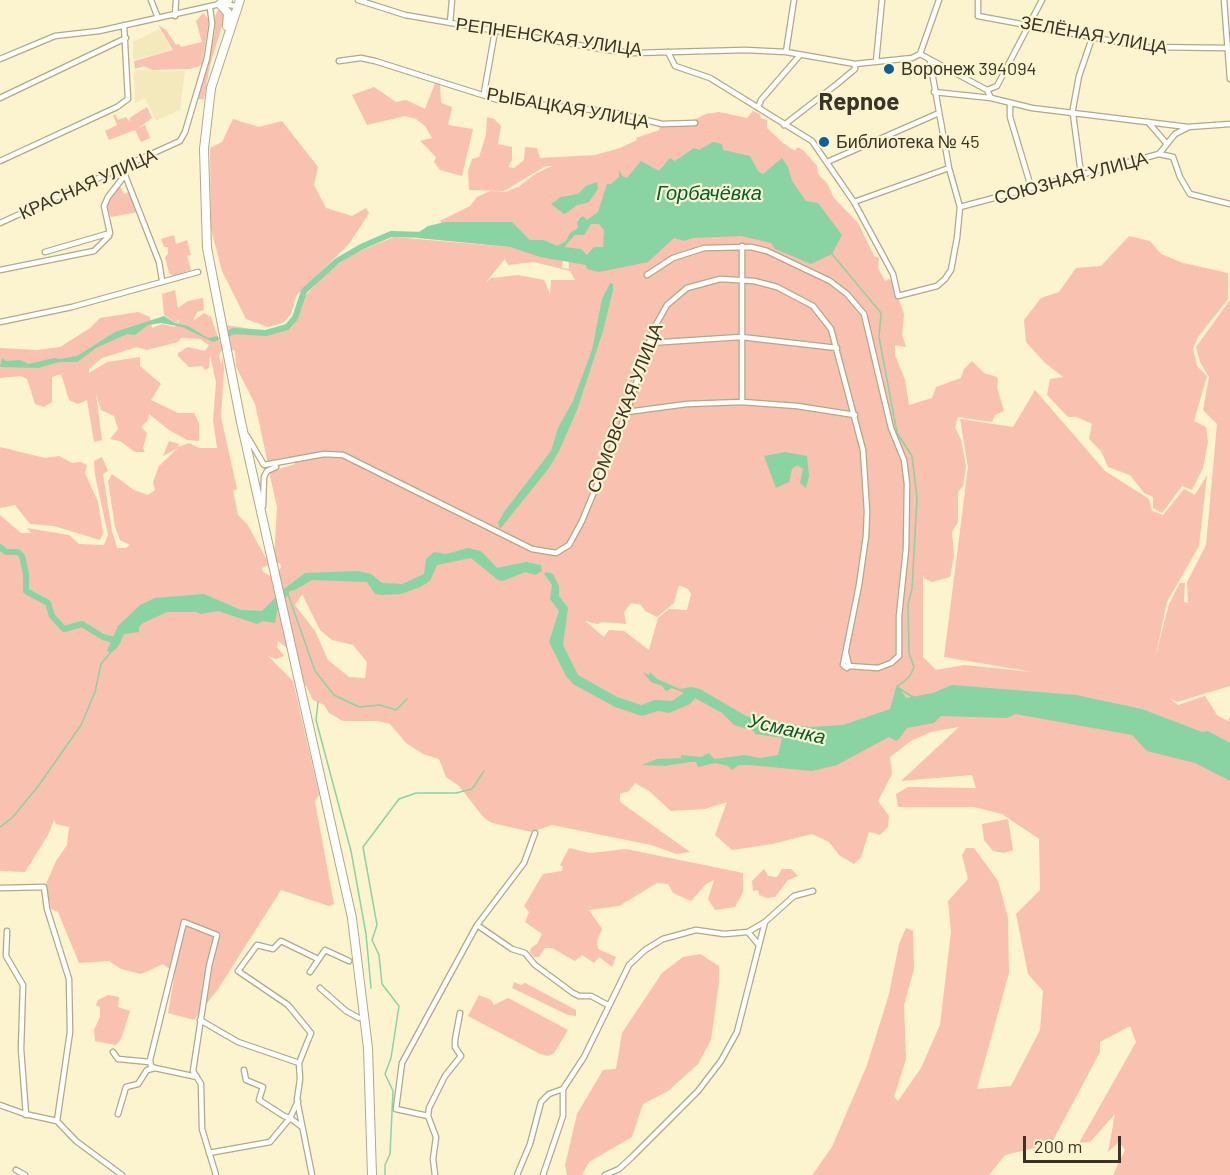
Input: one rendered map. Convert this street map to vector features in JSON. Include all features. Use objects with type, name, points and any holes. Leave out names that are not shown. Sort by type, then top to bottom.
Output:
[{"type":"highway","points":[[228,0],[220,2],[228,16],[207,115],[203,179],[207,248],[240,422],[351,918],[363,993],[371,1101],[372,1175]]},
{"type":"highway","points":[[218,62],[239,3]]},
{"type":"street","points":[[151,0],[158,18]]},
{"type":"street","points":[[175,16],[176,0]]},
{"type":"street","name":"РЕПНЕНСКАЯ УЛИЦА","points":[[358,0],[405,15],[607,50],[668,52],[707,49],[786,52],[855,66],[914,58],[920,54]]},
{"type":"street","points":[[450,23],[452,0]]},
{"type":"street","points":[[786,52],[794,0]]},
{"type":"street","points":[[876,62],[882,0]]},
{"type":"street","points":[[939,0],[920,54],[987,90],[991,98]]},
{"type":"street","name":"ЗЕЛЁНАЯ УЛИЦА","points":[[978,0],[978,16],[1092,38],[1145,48],[1227,48]]},
{"type":"street","points":[[987,90],[997,86],[1042,0]]},
{"type":"street","points":[[1224,0],[1230,79]]},
{"type":"street","points":[[0,59],[55,36],[99,31],[175,16],[210,8],[220,2],[239,3]]},
{"type":"street","name":"КРАСНАЯ УЛИЦА","points":[[0,223],[176,144],[185,132],[201,83],[210,39],[210,8]]},
{"type":"street","points":[[0,161],[117,107],[128,99],[124,25]]},
{"type":"street","points":[[484,93],[495,31]]},
{"type":"street","points":[[1081,174],[1072,114],[1079,76],[1092,38]]},
{"type":"street","points":[[0,98],[126,39]]},
{"type":"street","points":[[668,52],[675,66],[710,78],[812,141],[854,202],[893,274],[898,296],[937,286],[945,279],[951,270],[960,207],[949,168],[930,61]]},
{"type":"street","points":[[758,108],[761,100],[801,55]]},
{"type":"street","name":"РЫБАЦКАЯ УЛИЦА","points":[[339,61],[361,58],[375,61],[441,83],[484,93],[498,100],[612,112],[662,124],[695,123]]},
{"type":"street","points":[[784,125],[855,66]]},
{"type":"street","points":[[934,92],[991,98],[1072,114],[1188,127],[1230,124]]},
{"type":"street","points":[[1010,103],[1010,117],[1030,188]]},
{"type":"street","points":[[826,162],[939,113]]},
{"type":"street","points":[[1148,122],[1167,144]]},
{"type":"street","points":[[1159,154],[1174,134],[1188,127]]},
{"type":"street","name":"СОЮЗНАЯ УЛИЦА","points":[[960,207],[1081,174],[1142,161],[1159,154],[1173,157],[1180,177],[1190,194],[1230,204]]},
{"type":"street","points":[[124,167],[125,176],[165,279]]},
{"type":"street","points":[[854,202],[949,168]]},
{"type":"street","points":[[110,233],[104,207],[108,197],[125,176]]},
{"type":"street","points":[[45,252],[110,233]]},
{"type":"street","points":[[0,270],[94,251],[110,233]]},
{"type":"street","points":[[647,275],[671,259],[692,251],[710,247],[742,246],[740,279],[742,402]]},
{"type":"street","name":"СОМОВСКАЯ УЛИЦА","points":[[293,461],[329,454],[345,456],[527,547],[542,553],[554,554],[565,548],[576,534],[627,412],[660,315],[682,291],[714,280],[740,279],[789,292],[813,306],[829,325],[864,450],[867,511],[861,574],[843,665],[847,668],[849,666],[878,668],[891,663],[899,655],[899,616],[907,514],[903,458],[891,428],[868,325],[862,311],[830,281],[767,251],[742,246]]},
{"type":"street","points":[[0,322],[72,307],[165,279],[198,272]]},
{"type":"street","points":[[650,343],[741,337],[837,348]]},
{"type":"street","points":[[627,412],[687,404],[742,402],[797,406],[855,415]]},
{"type":"street","points":[[240,422],[263,464],[293,461]]},
{"type":"street","points":[[265,531],[262,496],[264,475],[271,469],[293,461]]},
{"type":"street","points":[[428,1116],[396,1109],[402,1063],[477,925],[517,874],[535,833]]},
{"type":"street","points":[[0,888],[44,886],[47,909],[69,979],[70,1032],[57,1120]]},
{"type":"street","points":[[543,1175],[562,1116],[563,1089],[584,1057],[629,965],[645,950],[663,939],[700,930],[724,933],[748,932],[765,922],[795,896],[813,891]]},
{"type":"street","points":[[150,1062],[184,922],[217,935],[209,966],[193,1071],[201,1084],[202,1129],[216,1175]]},
{"type":"street","points":[[605,1175],[619,1169],[698,1091],[722,1061],[737,1032],[765,922]]},
{"type":"street","points":[[477,925],[512,949],[525,953],[535,965],[573,993],[579,996],[591,996],[608,1005]]},
{"type":"street","points":[[7,931],[6,956],[23,985],[21,1049],[26,1115]]},
{"type":"street","points":[[748,932],[758,944]]},
{"type":"street","points":[[312,1175],[298,1101],[299,1063],[311,1032],[288,1005],[238,971],[257,945],[273,949],[281,941],[318,959]]},
{"type":"street","points":[[310,972],[325,950],[349,961]]},
{"type":"street","points":[[320,988],[346,1011],[359,1018]]},
{"type":"street","points":[[435,1175],[433,1159],[436,1137],[428,1116],[429,1108],[445,1076],[461,1056],[455,1047],[454,1040],[460,1013]]},
{"type":"street","points":[[200,1020],[238,1042],[299,1063]]},
{"type":"street","points":[[113,1052],[118,1059],[150,1062],[155,1068]]},
{"type":"street","points":[[118,1114],[126,1087],[138,1084],[147,1070],[155,1068],[197,1077]]},
{"type":"street","points":[[244,1070],[246,1080],[263,1087],[259,1100],[302,1127]]},
{"type":"street","points":[[517,1175],[530,1144],[541,1102],[549,1094],[563,1089]]},
{"type":"street","points":[[209,1153],[270,1142],[290,1118],[298,1101]]},
{"type":"street","points":[[0,1105],[26,1115],[57,1120],[76,1141],[122,1175]]},
{"type":"street","points":[[16,1170],[25,1175]]},
{"type":"shaded area","points":[[219,8],[225,16],[210,65],[204,99],[198,99],[210,56],[215,31],[215,16]]},
{"type":"shaded area","points":[[203,13],[209,20],[202,65],[190,69],[152,70],[144,66],[135,69],[134,61],[173,50],[158,25],[166,30],[176,45],[179,44],[181,47],[202,42],[196,21]]},
{"type":"shaded area","points":[[159,29],[173,50],[133,60],[133,42]]},
{"type":"shaded area","points":[[134,70],[185,71],[180,110],[156,121],[145,98],[135,103]]},
{"type":"shaded area","points":[[435,83],[440,85],[441,103],[452,107],[448,125],[473,129],[462,176],[440,170],[434,162],[436,157],[420,141],[432,138],[425,126],[416,119],[405,116],[367,125],[352,95],[374,87],[396,102],[406,100],[425,109]]},
{"type":"shaded area","points":[[147,107],[152,118],[137,129],[145,125],[150,138],[141,142],[135,130],[109,140],[105,131],[117,125],[113,115],[115,114],[118,120],[126,117],[129,121],[131,117]]},
{"type":"shaded area","points":[[753,111],[760,114],[761,118],[767,120],[767,128],[783,143],[795,151],[798,147],[804,151],[817,166],[818,174],[827,183],[834,198],[858,223],[874,256],[879,258],[878,268],[885,281],[889,279],[892,281],[904,314],[902,335],[906,347],[895,345],[895,355],[905,380],[909,405],[932,398],[936,387],[961,378],[964,369],[972,361],[984,373],[997,377],[997,388],[1004,411],[995,415],[992,422],[958,417],[955,427],[961,440],[966,466],[963,486],[958,492],[958,522],[952,532],[954,556],[950,577],[932,582],[924,578],[923,574],[923,657],[936,670],[964,665],[1033,672],[944,657],[968,467],[960,419],[1013,427],[1035,390],[1105,471],[1149,499],[1152,511],[1163,515],[1184,489],[1195,495],[1207,475],[1199,546],[1167,602],[1155,658],[1169,604],[1180,583],[1185,583],[1184,602],[1188,603],[1187,582],[1206,545],[1217,424],[1203,410],[1209,377],[1200,362],[1196,347],[1230,300],[1230,686],[1177,702],[1168,697],[1178,705],[1205,696],[1217,715],[1228,721],[1230,716],[1230,1175],[1113,1175],[1125,1150],[1119,1142],[1108,1152],[1115,1114],[1090,1142],[1079,1143],[1136,1042],[1130,1026],[1100,1042],[1100,1052],[1051,1144],[1005,1155],[989,1175],[812,1175],[832,1147],[867,1065],[889,994],[899,944],[906,928],[913,931],[914,969],[904,1005],[906,1059],[894,1097],[898,1101],[921,1068],[940,1025],[951,932],[948,901],[968,879],[962,855],[966,848],[974,848],[998,881],[1008,918],[1009,973],[977,1089],[1011,1086],[1040,1030],[1043,991],[1028,974],[1016,914],[1040,890],[1039,839],[1002,814],[974,807],[898,807],[896,794],[908,787],[976,788],[972,775],[901,781],[959,727],[931,732],[911,741],[890,757],[892,774],[878,801],[889,816],[888,827],[880,835],[869,832],[861,857],[854,864],[839,855],[829,842],[812,834],[772,844],[732,850],[715,835],[727,802],[705,809],[671,811],[649,791],[635,783],[629,791],[620,794],[620,802],[690,852],[677,854],[651,845],[552,825],[532,832],[492,823],[484,818],[459,786],[446,777],[439,759],[423,754],[406,743],[390,724],[377,721],[343,721],[329,713],[324,705],[313,700],[287,648],[278,641],[277,647],[284,656],[276,659],[268,656],[293,681],[319,794],[315,802],[334,904],[329,906],[281,890],[218,989],[194,1020],[168,1013],[175,973],[163,964],[141,974],[121,969],[109,961],[79,963],[58,912],[51,909],[46,884],[56,861],[67,845],[69,827],[56,824],[54,820],[48,835],[25,872],[0,871],[0,515],[21,533],[31,533],[27,528],[69,535],[79,544],[104,545],[108,535],[94,461],[102,457],[108,471],[103,474],[112,531],[117,548],[126,548],[130,545],[120,540],[115,527],[108,481],[112,474],[134,490],[148,495],[155,490],[153,482],[159,466],[178,448],[163,456],[169,441],[179,444],[178,447],[189,443],[199,448],[217,448],[213,420],[216,382],[210,355],[209,368],[205,370],[202,366],[189,367],[178,356],[178,353],[188,347],[205,351],[209,345],[200,339],[181,338],[178,342],[147,350],[137,347],[102,358],[89,369],[89,373],[107,362],[140,357],[140,366],[161,384],[151,400],[178,413],[194,413],[199,423],[199,441],[187,440],[169,430],[149,414],[148,420],[141,427],[147,433],[143,448],[145,452],[135,452],[120,441],[110,439],[118,429],[114,416],[101,410],[96,394],[102,440],[94,442],[87,400],[78,404],[69,400],[61,374],[52,377],[52,402],[44,407],[35,404],[27,379],[20,376],[0,378],[0,348],[37,350],[60,347],[90,328],[100,318],[138,312],[150,317],[152,328],[162,324],[175,327],[179,321],[178,319],[177,323],[174,322],[164,315],[162,294],[175,290],[178,308],[188,301],[203,298],[204,310],[197,312],[193,321],[204,313],[211,317],[219,341],[229,341],[226,325],[265,331],[289,328],[295,320],[303,298],[328,271],[355,253],[394,237],[510,247],[563,261],[562,268],[569,269],[568,248],[554,246],[544,240],[530,240],[514,226],[445,222],[442,224],[440,221],[470,206],[477,197],[490,191],[505,192],[518,187],[535,174],[552,166],[546,166],[504,191],[469,190],[468,171],[472,159],[479,157],[486,135],[487,117],[494,119],[501,126],[498,144],[512,147],[512,160],[508,167],[514,168],[524,160],[525,147],[537,148],[540,158],[595,155],[620,148],[637,140],[636,138],[659,130],[660,126],[682,126],[706,114],[719,112],[747,118]],"holes":[[[505,259],[508,265],[534,262],[570,271],[575,280],[551,280],[550,294],[544,280],[518,275],[492,278],[486,282]],[[230,349],[235,351],[236,367],[255,404],[268,464],[294,459],[295,464],[269,472],[277,507],[274,557],[275,563],[280,563],[281,567],[274,578],[263,572],[262,568],[268,565],[267,560],[247,524],[238,515],[233,491],[237,489],[221,417],[224,368],[223,357],[221,365],[219,356],[221,351]],[[679,585],[688,589],[691,594],[687,610],[669,609],[658,618],[649,650],[624,631],[609,630],[604,637],[585,621],[598,624],[602,622],[626,624],[624,612],[631,603],[641,605],[645,611],[657,617],[674,603]],[[302,594],[320,630],[332,640],[353,645],[367,662],[365,678],[349,677],[328,660],[315,631],[295,605]]]},
{"type":"shaded area","points":[[233,119],[259,127],[282,121],[318,167],[314,185],[326,208],[352,216],[366,208],[369,213],[349,244],[296,296],[291,314],[283,323],[268,327],[246,319],[222,271],[211,229],[210,148],[222,142]]},
{"type":"shaded area","points":[[119,184],[124,194],[129,192],[138,212],[111,217],[106,204]]},
{"type":"shaded area","points":[[174,235],[176,244],[187,240],[191,255],[187,256],[191,270],[173,276],[169,273],[165,257],[168,254],[168,247],[164,247],[161,239]]},
{"type":"shaded area","points":[[1129,236],[1150,241],[1161,254],[1183,263],[1228,273],[1228,299],[1198,337],[1193,348],[1197,366],[1207,376],[1194,421],[1206,427],[1208,442],[1203,468],[1192,490],[1182,486],[1162,513],[1153,508],[1153,497],[1144,493],[1130,475],[1108,467],[1101,451],[1089,439],[1092,424],[1077,417],[1068,417],[1047,395],[1050,379],[1063,377],[1044,362],[1026,342],[1024,320],[1041,298],[1059,292],[1076,268],[1101,266]]},
{"type":"shaded area","points":[[0,447],[45,458],[59,456],[72,463],[81,462],[87,465],[85,473],[98,502],[103,533],[100,540],[54,526],[30,524],[15,505],[0,508]]},
{"type":"shaded area","points":[[1008,819],[1013,850],[1004,853],[993,851],[984,840],[982,824]]},
{"type":"shaded area","points":[[569,848],[590,853],[626,849],[743,873],[743,892],[735,907],[715,910],[708,899],[714,880],[706,884],[691,901],[673,893],[668,884],[657,883],[619,906],[589,910],[602,929],[597,941],[598,949],[616,957],[612,967],[599,957],[594,963],[582,955],[575,961],[552,948],[545,948],[539,957],[534,957],[530,952],[531,948],[537,944],[542,934],[525,922],[529,912],[524,906],[543,874],[562,871],[563,867],[560,865]]},
{"type":"shaded area","points":[[764,869],[768,876],[777,877],[782,869],[791,869],[798,876],[788,880],[775,897],[767,898],[759,895],[758,890],[753,891],[752,881]]},
{"type":"shaded area","points":[[700,954],[719,966],[719,982],[711,1040],[698,1064],[668,1091],[643,1104],[632,1137],[589,1162],[582,1175],[567,1175],[565,1165],[577,1114],[603,1070],[616,1069],[622,1033],[662,973],[683,957]]},
{"type":"shaded area","points":[[514,982],[521,985],[525,983],[576,1010],[576,1016],[568,1015],[512,988]]},
{"type":"shaded area","points":[[108,995],[119,997],[118,1007],[130,1011],[121,1039],[116,1045],[95,1041],[94,1030],[100,1017],[100,1007],[96,1005],[98,1000]]},
{"type":"shaded area","points":[[479,995],[491,1000],[494,1005],[508,998],[568,1030],[554,1053],[548,1056],[540,1054],[468,1016]]},
{"type":"water","name":"Горбачёвка","points":[[713,142],[722,144],[723,150],[750,156],[758,171],[763,174],[782,158],[788,167],[792,181],[806,201],[818,203],[842,235],[832,254],[811,264],[775,249],[771,243],[741,236],[693,238],[684,241],[674,238],[648,262],[599,272],[587,269],[586,265],[540,257],[510,247],[417,238],[419,232],[428,226],[445,222],[512,222],[530,240],[544,240],[557,246],[566,241],[570,233],[578,228],[577,223],[580,218],[583,216],[587,220],[598,212],[607,184],[611,184],[619,177],[619,170],[622,176],[627,178],[641,161],[659,171],[670,158],[675,161],[694,148],[699,150]],"holes":[[[591,224],[599,224],[604,230],[603,247],[594,247],[587,255],[581,249],[564,247],[575,235],[584,235]]]},
{"type":"water","points":[[597,182],[598,189],[589,202],[577,205],[564,214],[551,204],[561,197],[578,194],[586,186]]},
{"type":"water","points":[[610,283],[613,284],[613,290],[603,331],[577,410],[559,451],[549,468],[500,529],[498,523],[504,512],[551,451],[558,428],[573,401],[592,350],[602,299]]},
{"type":"water","points":[[164,316],[208,338],[218,336],[219,340],[213,342],[182,327],[161,323],[148,325],[135,335],[127,334],[96,348],[77,362],[59,362],[38,368],[0,367],[2,358],[6,361],[20,360],[28,364],[77,356],[115,332]]},
{"type":"water","points":[[785,452],[807,456],[809,476],[806,488],[800,483],[803,469],[797,465],[792,469],[789,482],[776,488],[764,456]]},
{"type":"water","points":[[468,548],[481,551],[497,568],[526,562],[541,565],[542,571],[535,575],[525,572],[503,581],[498,580],[471,558],[437,565],[430,581],[420,587],[401,594],[382,595],[375,594],[367,582],[312,580],[290,591],[277,611],[275,623],[263,621],[257,624],[218,611],[201,614],[167,612],[143,623],[139,627],[139,632],[124,634],[117,648],[112,652],[107,651],[118,626],[140,605],[155,598],[204,594],[241,610],[262,611],[284,589],[305,573],[358,571],[371,574],[382,583],[402,584],[424,574],[426,559],[434,552],[446,554]]},
{"type":"water","points":[[546,572],[553,574],[559,586],[559,596],[568,608],[563,645],[578,675],[617,697],[641,705],[655,700],[672,701],[684,693],[672,688],[666,691],[662,686],[651,682],[643,672],[649,675],[650,672],[657,679],[680,689],[691,687],[700,689],[746,716],[810,727],[843,725],[890,709],[897,684],[906,698],[933,693],[952,685],[1076,695],[1142,709],[1202,732],[1208,731],[1230,743],[1230,781],[1195,763],[1147,751],[1132,735],[1015,714],[1007,718],[941,716],[934,723],[907,728],[896,741],[889,737],[837,765],[812,771],[750,765],[739,765],[732,770],[728,766],[715,763],[698,767],[696,762],[664,766],[642,765],[657,759],[681,758],[681,755],[701,757],[709,753],[714,759],[745,755],[760,758],[778,755],[782,738],[755,734],[754,731],[734,725],[722,713],[695,698],[690,704],[669,713],[658,711],[642,716],[615,707],[573,684],[566,676],[549,642],[559,611],[550,599],[552,585],[544,574]]},
{"type":"waterway","points":[[222,338],[233,331],[266,333],[287,327],[295,318],[304,291],[337,261],[391,234],[426,235]]},
{"type":"waterway","points":[[832,254],[881,313],[879,337],[897,433],[912,456],[917,498],[912,589],[908,604],[909,653],[914,667],[910,676],[897,687],[913,697]]},
{"type":"waterway","name":"Усманка","points":[[0,547],[6,552],[18,552],[22,556],[26,574],[26,591],[48,603],[52,616],[64,629],[82,624],[103,637],[118,641]]},
{"type":"waterway","points":[[288,594],[315,671],[334,695],[359,707],[380,705],[396,710],[407,699]]},
{"type":"waterway","points":[[0,827],[12,818],[39,785],[81,725],[95,692],[101,664],[111,652]]},
{"type":"waterway","points":[[318,702],[316,720],[351,851],[366,934],[371,988]]},
{"type":"waterway","points":[[385,1175],[385,1165],[390,1154],[393,1091],[385,1074],[391,1058],[399,1006],[382,984],[379,955],[372,940],[377,925],[363,847],[399,799],[416,793],[456,793],[472,789],[484,771]]},
{"type":"place","name":"Воронеж 394094","points":[[889,69]]},
{"type":"place","name":"Библиотека № 45","points":[[824,142]]},
{"type":"district","name":"Repnoe","points":[[859,102]]}]
